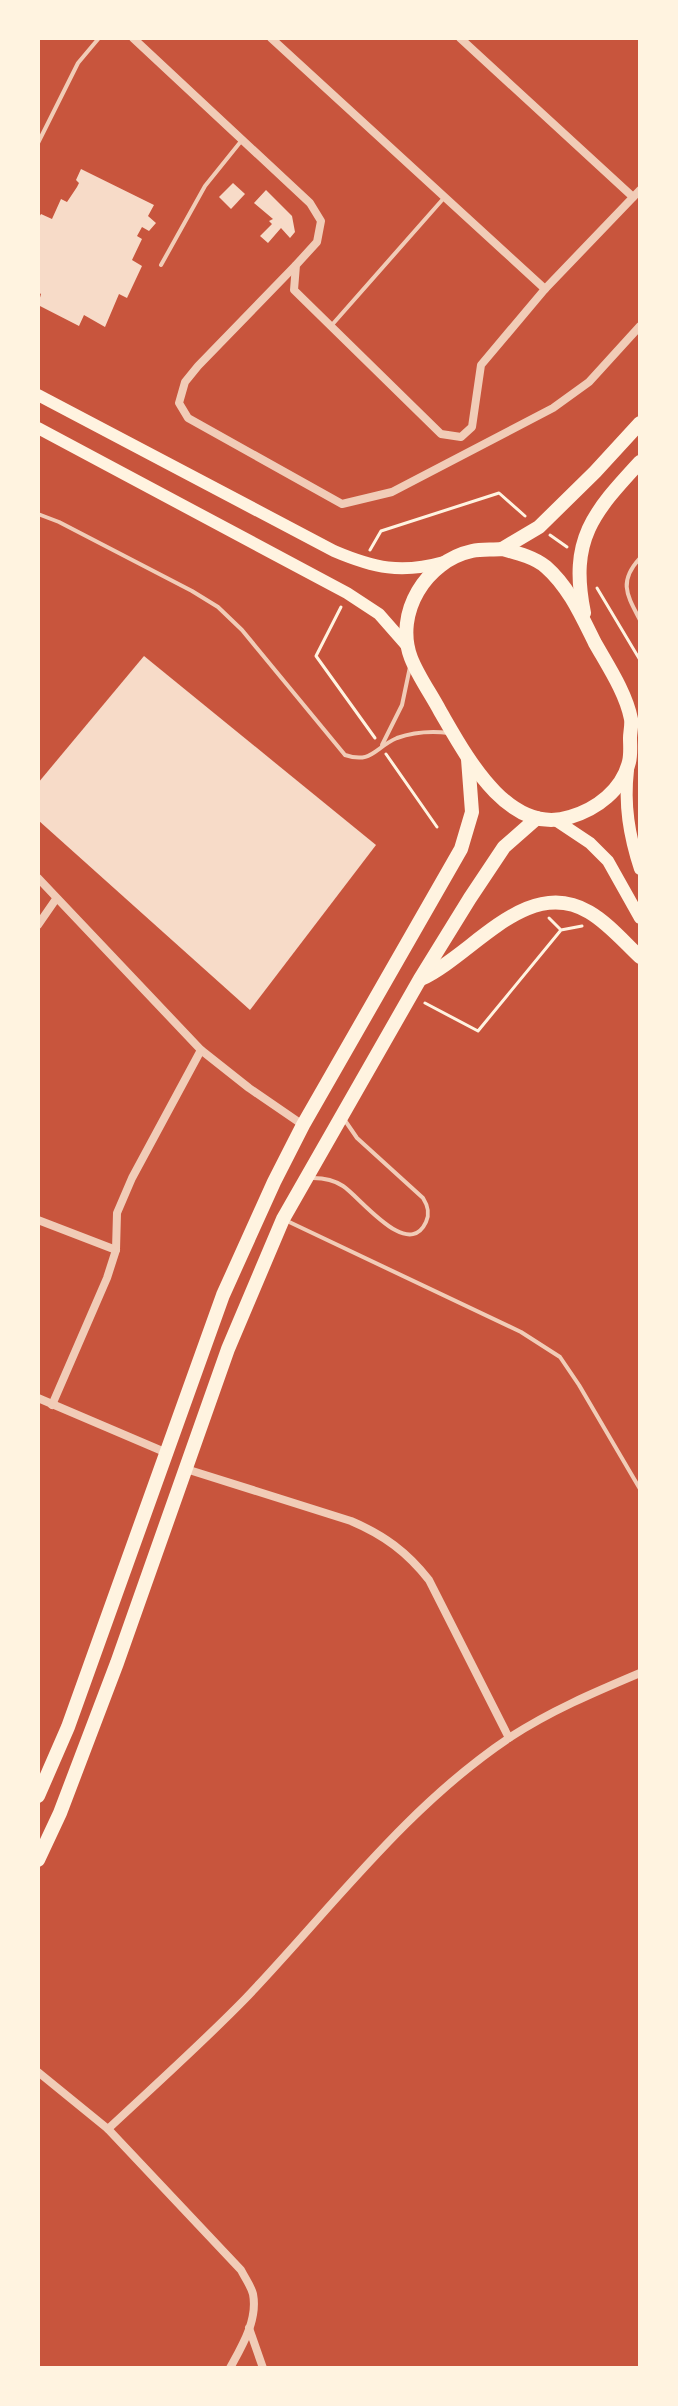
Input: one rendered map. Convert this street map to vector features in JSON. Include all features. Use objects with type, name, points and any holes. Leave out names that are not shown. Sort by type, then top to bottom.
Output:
[{"type":"main road","points":[[38,395],[334,551],[363,563],[391,569],[423,568],[451,560]]},
{"type":"main road","points":[[502,549],[539,527],[640,423]]},
{"type":"main road","points":[[38,428],[347,593],[379,614],[410,652],[468,759],[487,786],[514,807],[537,818],[568,818],[594,806],[616,790],[629,761]]},
{"type":"main road","points":[[588,629],[579,589],[584,536],[593,517],[640,462]]},
{"type":"main road","points":[[410,652],[406,638],[408,612],[421,584],[443,563],[471,551],[502,549],[530,557],[545,566],[565,587],[621,693],[631,720],[626,814],[640,869]]},
{"type":"main road","points":[[38,1796],[68,1727],[223,1295],[282,1164],[461,849],[472,812],[468,759]]},
{"type":"main road","points":[[38,1860],[60,1813],[117,1663],[228,1349],[283,1219],[420,979],[504,847],[537,818]]},
{"type":"main road","points":[[554,819],[590,843],[608,861],[640,918]]},
{"type":"main road","points":[[420,979],[451,962],[512,915],[535,904],[565,902],[579,907],[603,923],[640,957]]},
{"type":"street","points":[[133,38],[310,203],[321,221],[317,242],[185,382],[179,403],[188,418],[342,504],[392,492],[553,408],[589,382],[640,326]]},
{"type":"street","points":[[271,38],[545,289]]},
{"type":"street","points":[[460,38],[638,192],[545,289],[481,365],[472,427],[461,437]]},
{"type":"street","points":[[296,265],[294,290],[441,434],[461,437]]},
{"type":"street","points":[[461,437],[468,451]]},
{"type":"street","points":[[38,878],[201,1050],[303,1125]]},
{"type":"street","points":[[38,925],[56,899]]},
{"type":"street","points":[[52,1405],[104,1287],[116,1250],[117,1213],[132,1178],[201,1050]]},
{"type":"street","points":[[38,1220],[116,1250]]},
{"type":"street","points":[[38,1398],[167,1453]]},
{"type":"street","points":[[186,1469],[351,1521],[395,1544],[414,1560],[429,1580],[509,1738]]},
{"type":"street","points":[[108,2129],[244,2000],[449,1784],[509,1738],[551,1713],[640,1673]]},
{"type":"street","points":[[38,2072],[108,2129],[241,2270],[253,2291],[254,2312],[230,2368]]},
{"type":"street","points":[[249,2327],[263,2368]]},
{"type":"lane","points":[[38,143],[78,63],[99,38]]},
{"type":"lane","points":[[161,265],[205,186],[243,140]]},
{"type":"lane","points":[[331,326],[444,198]]},
{"type":"lane","points":[[38,514],[59,522],[218,607],[242,630],[345,755],[357,759],[369,757],[381,747],[416,733],[453,733]]},
{"type":"lane","points":[[640,558],[626,577],[626,593],[640,620]]},
{"type":"lane","points":[[381,747],[402,705],[408,682],[410,652]]},
{"type":"lane","points":[[306,1178],[326,1179],[345,1187],[397,1233],[410,1234],[426,1223],[428,1210],[423,1198],[357,1138],[342,1115]]},
{"type":"lane","points":[[283,1219],[521,1332],[560,1357],[640,1489]]},
{"type":"path","points":[[595,584],[640,660]]},
{"type":"path","points":[[411,996],[478,1031],[561,930],[603,923]]},
{"type":"building","points":[[81,169],[154,205],[148,216],[156,223],[149,231],[142,227],[137,236],[142,239],[132,260],[142,266],[127,298],[119,294],[105,327],[84,315],[79,326],[38,305],[41,294],[38,292],[38,219],[41,214],[52,219],[61,199],[67,202],[79,183],[76,180]]},
{"type":"building","points":[[233,183],[245,194],[231,209],[219,197]]},
{"type":"building","points":[[266,190],[292,216],[295,232],[290,238],[281,228],[268,243],[260,236],[273,219],[254,203]]},
{"type":"building","points":[[144,656],[376,845],[250,1010],[38,820],[38,783]]}]
